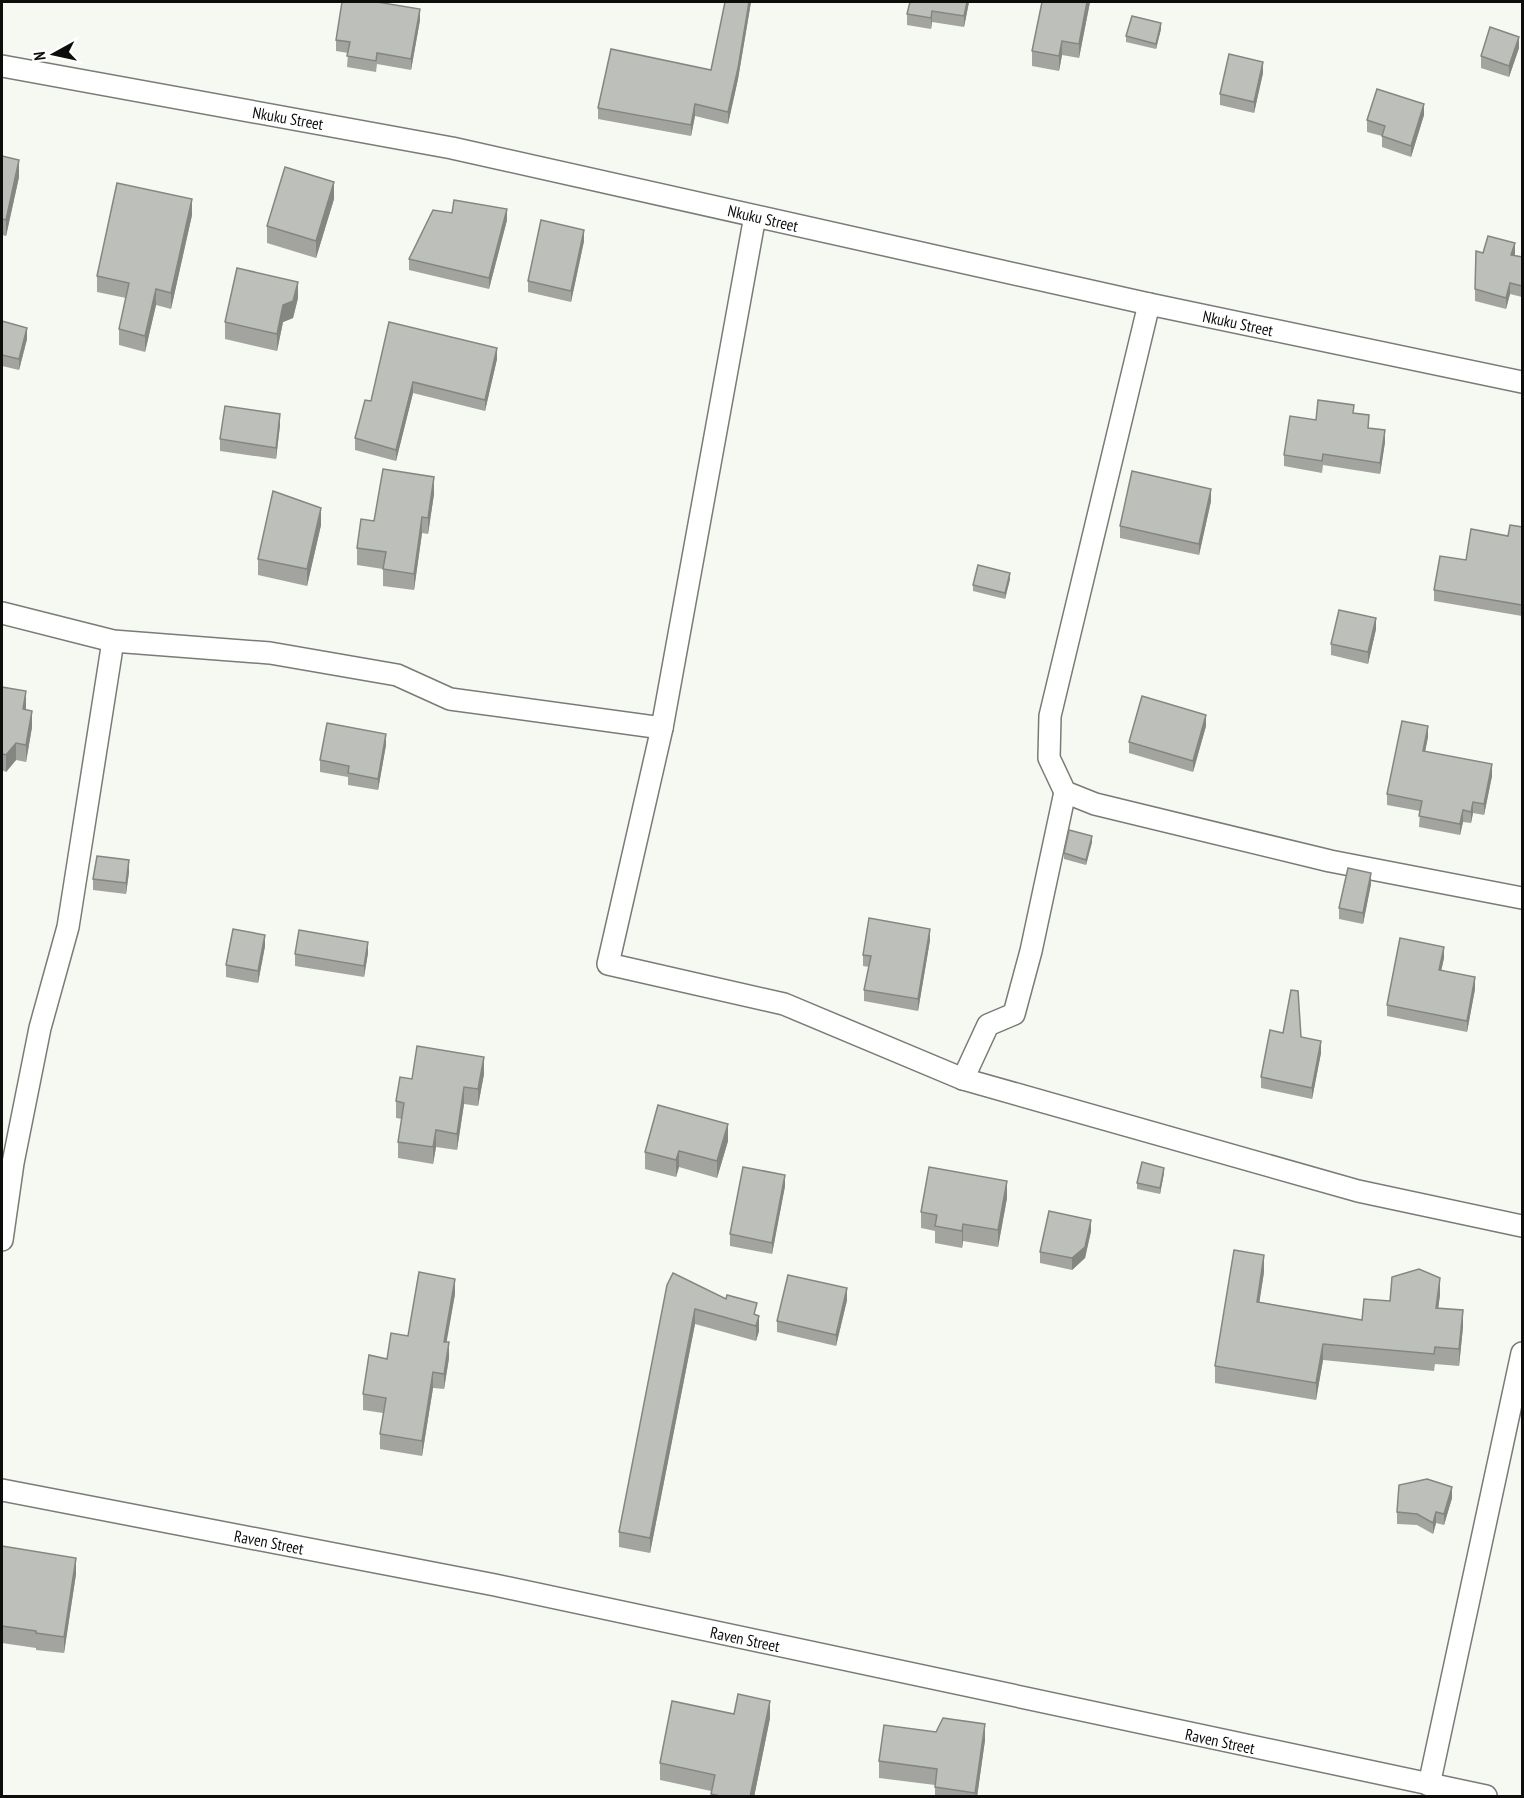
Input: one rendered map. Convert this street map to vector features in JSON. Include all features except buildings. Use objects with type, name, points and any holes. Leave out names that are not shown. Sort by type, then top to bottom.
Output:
[{"type":"street","name":"Nkuku Street","points":[[2,66],[452,148],[1149,304],[1522,382]]},
{"type":"street","points":[[755,216],[662,728],[608,964],[784,1004],[963,1079],[1358,1191],[1522,1226]]},
{"type":"street","points":[[963,1079],[988,1025],[1014,1014],[1031,951],[1065,792],[1049,758],[1050,716],[1149,304]]},
{"type":"street","points":[[2,613],[113,641],[270,653],[397,675],[450,699],[662,728]]},
{"type":"street","points":[[2,1240],[13,1163],[40,1028],[68,927],[113,641]]},
{"type":"street","points":[[1065,792],[1095,804],[1330,861],[1522,898]]},
{"type":"street","points":[[1429,1785],[1522,1353]]},
{"type":"street","name":"Raven Street","points":[[2,1490],[507,1587],[1486,1797]]}]
